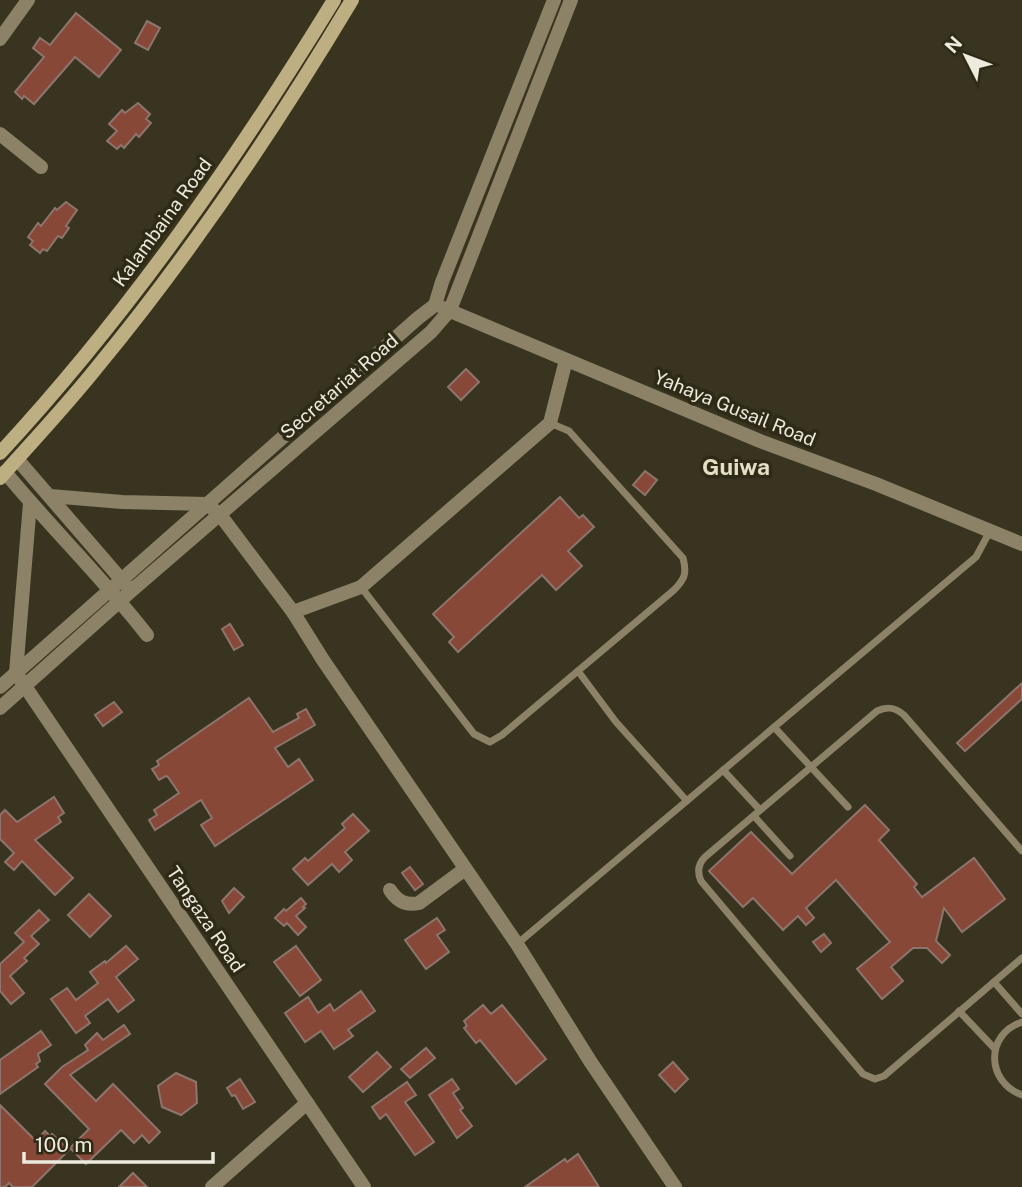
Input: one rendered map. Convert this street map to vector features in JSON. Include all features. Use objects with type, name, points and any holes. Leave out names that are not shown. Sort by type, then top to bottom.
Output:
[{"type":"main road","name":"Kalambaina Road","points":[[0,453],[105,332],[200,204],[266,110],[334,0]]},
{"type":"main road","points":[[3,475],[99,365],[159,288],[288,106],[352,0]]},
{"type":"street","points":[[0,39],[28,0]]},
{"type":"street","points":[[435,305],[554,0]]},
{"type":"street","name":"Secretariat Road","points":[[0,708],[431,332],[450,310],[571,0]]},
{"type":"street","points":[[0,134],[41,167]]},
{"type":"street","name":"Yahaya Gusail Road","points":[[435,305],[760,441],[876,484],[1022,544]]},
{"type":"street","name":"Secretariat Road","points":[[0,687],[435,305]]},
{"type":"street","points":[[293,612],[361,587],[550,423],[566,360]]},
{"type":"street","points":[[17,459],[121,579],[126,596],[147,635]]},
{"type":"street","points":[[3,475],[109,590],[126,596]]},
{"type":"street","points":[[50,496],[122,502],[207,504],[221,516],[293,612],[517,944],[590,1061],[675,1187]]},
{"type":"street","points":[[16,673],[30,503]]},
{"type":"street","name":"Tangaza Road","points":[[16,673],[364,1187]]},
{"type":"street","points":[[390,890],[402,902],[411,905],[419,903],[465,869]]},
{"type":"street","points":[[212,1187],[307,1103]]},
{"type":"lane","points":[[361,587],[474,734],[490,742],[502,736],[674,590],[684,580],[686,570],[683,558],[569,431],[550,423]]},
{"type":"lane","points":[[517,944],[976,556],[990,530]]},
{"type":"lane","points":[[578,671],[616,722],[687,801]]},
{"type":"lane","points":[[1022,851],[904,715],[895,709],[886,708],[877,710],[702,861],[699,877],[863,1074],[875,1079],[884,1076],[1022,958]]},
{"type":"lane","points":[[774,727],[848,807]]},
{"type":"lane","points":[[723,770],[790,856]]},
{"type":"lane","points":[[994,982],[1022,1014]]},
{"type":"lane","points":[[959,1012],[995,1049]]},
{"type":"lane","points":[[1022,1021],[1004,1031],[995,1049],[994,1063],[999,1079],[1011,1090],[1022,1095]]},
{"type":"building","points":[[76,13],[121,50],[99,77],[75,57],[34,104],[24,96],[22,99],[15,92],[44,57],[33,48],[40,38],[50,45]]},
{"type":"building","points":[[147,21],[160,28],[148,50],[135,43]]},
{"type":"building","points":[[138,103],[150,114],[146,119],[151,123],[139,137],[136,134],[124,148],[121,145],[117,149],[107,141],[117,131],[109,124],[122,110],[125,113]]},
{"type":"building","points":[[66,202],[77,210],[66,226],[69,228],[62,238],[58,236],[47,251],[43,249],[40,253],[30,245],[33,241],[28,237],[38,223],[41,226],[55,208],[57,210]]},
{"type":"building","points":[[466,369],[479,382],[461,400],[448,387]]},
{"type":"building","points":[[645,471],[657,480],[645,495],[633,485]]},
{"type":"building","points":[[560,497],[579,518],[583,515],[594,527],[568,551],[582,566],[556,590],[542,575],[458,652],[449,642],[454,637],[433,614]]},
{"type":"building","points":[[230,624],[243,645],[234,650],[222,629]]},
{"type":"building","points":[[1022,683],[1022,699],[965,751],[957,743]]},
{"type":"building","points":[[249,698],[273,732],[299,718],[297,714],[306,709],[315,725],[275,748],[288,767],[299,759],[313,780],[215,846],[201,825],[212,818],[201,800],[155,830],[149,820],[157,815],[154,810],[179,793],[168,777],[159,780],[152,769],[159,765],[157,761]]},
{"type":"building","points":[[114,702],[122,712],[103,726],[95,715]]},
{"type":"building","points":[[54,797],[64,813],[58,817],[61,822],[35,840],[73,878],[55,895],[22,861],[14,870],[5,862],[14,853],[0,839],[0,815],[5,810],[17,822]]},
{"type":"building","points":[[865,805],[889,830],[879,840],[917,884],[914,887],[922,897],[974,858],[1005,899],[962,932],[944,908],[936,941],[950,955],[942,963],[927,948],[913,948],[891,967],[903,981],[882,999],[857,969],[890,942],[836,880],[806,908],[814,918],[806,925],[798,916],[783,930],[753,898],[743,907],[709,871],[751,832],[792,874]]},
{"type":"building","points":[[353,814],[369,831],[345,852],[352,860],[339,872],[332,864],[308,885],[293,869],[305,858],[308,861],[345,828],[342,824]]},
{"type":"building","points":[[410,867],[423,884],[415,890],[402,873]]},
{"type":"building","points":[[234,888],[244,897],[229,913],[222,901]]},
{"type":"building","points":[[89,894],[111,916],[90,937],[68,915]]},
{"type":"building","points":[[301,898],[306,904],[303,907],[305,908],[296,916],[306,927],[298,935],[287,923],[284,926],[275,918]]},
{"type":"building","points":[[39,910],[49,920],[31,936],[39,944],[24,958],[27,961],[10,976],[24,993],[11,1004],[0,991],[0,964],[24,942],[15,933]]},
{"type":"building","points":[[437,918],[445,930],[437,935],[449,952],[426,969],[405,940]]},
{"type":"building","points":[[824,934],[831,943],[821,952],[813,942]]},
{"type":"building","points":[[126,946],[138,959],[116,977],[134,1000],[118,1012],[108,999],[85,1016],[90,1023],[76,1033],[51,999],[67,988],[76,1000],[98,983],[90,972]]},
{"type":"building","points":[[296,946],[321,980],[300,996],[274,962]]},
{"type":"building","points":[[361,991],[375,1011],[348,1030],[353,1036],[334,1049],[321,1031],[305,1042],[285,1013],[308,997],[318,1013],[330,1004],[334,1011]]},
{"type":"building","points":[[483,1005],[491,1014],[502,1005],[546,1059],[516,1084],[480,1040],[476,1043],[464,1028],[467,1026],[464,1021]]},
{"type":"building","points":[[124,1025],[130,1034],[70,1075],[96,1101],[113,1084],[160,1132],[149,1143],[142,1135],[134,1143],[121,1130],[86,1164],[70,1148],[89,1129],[45,1084],[62,1067],[88,1050],[85,1045],[97,1033],[103,1040]]},
{"type":"building","points":[[41,1031],[51,1045],[38,1054],[38,1067],[0,1094],[0,1060]]},
{"type":"building","points":[[426,1048],[435,1058],[410,1078],[401,1069]]},
{"type":"building","points":[[377,1052],[391,1067],[363,1092],[349,1077]]},
{"type":"building","points":[[673,1062],[688,1079],[675,1092],[659,1075]]},
{"type":"building","points":[[176,1073],[196,1082],[197,1103],[181,1115],[162,1107],[158,1086]]},
{"type":"building","points":[[240,1079],[255,1102],[243,1109],[235,1095],[232,1096],[227,1088]]},
{"type":"building","points":[[452,1079],[459,1089],[453,1093],[463,1108],[460,1110],[472,1126],[457,1138],[429,1095]]},
{"type":"building","points":[[407,1082],[416,1095],[405,1102],[434,1142],[415,1155],[386,1114],[380,1119],[372,1107]]},
{"type":"building","points":[[0,1105],[36,1141],[45,1131],[69,1150],[32,1187],[13,1187],[9,1183],[0,1187]]},
{"type":"building","points":[[578,1154],[599,1187],[525,1187],[565,1159],[567,1162]]},
{"type":"building","points":[[133,1173],[147,1187],[119,1187]]},
{"type":"district","name":"Guiwa","points":[[736,467]]}]
